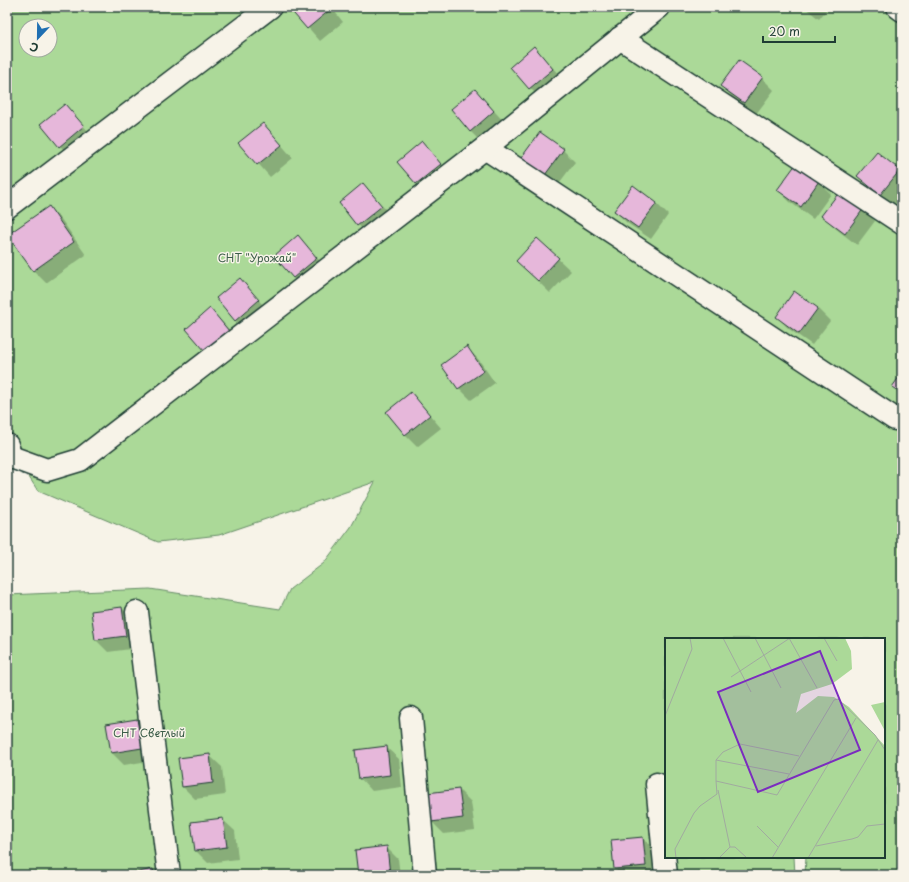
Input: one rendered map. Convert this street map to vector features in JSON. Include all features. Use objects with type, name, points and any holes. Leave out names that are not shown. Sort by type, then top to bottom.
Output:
[{"type":"lane","points":[[7,207],[270,7]]},
{"type":"lane","points":[[7,445],[11,457],[47,470],[80,460],[484,148],[659,7]]},
{"type":"lane","points":[[898,7],[902,10]]},
{"type":"lane","points":[[620,38],[902,223]]},
{"type":"lane","points":[[484,148],[895,419],[902,418]]},
{"type":"lane","points":[[137,612],[170,875]]},
{"type":"lane","points":[[411,718],[426,875]]},
{"type":"lane","points":[[657,784],[666,875]]},
{"type":"green space","points":[[7,7],[902,7],[902,875],[805,875],[806,858],[885,858],[885,638],[665,638],[665,858],[794,858],[795,875],[7,875],[7,595],[150,589],[280,609],[290,589],[324,563],[351,527],[375,482],[219,535],[158,542],[38,491],[7,443]]},
{"type":"building","points":[[288,7],[330,7],[331,9],[307,29]]},
{"type":"building","points":[[534,46],[553,69],[529,89],[510,67]]},
{"type":"building","points":[[739,60],[763,77],[744,103],[720,86]]},
{"type":"building","points":[[475,89],[494,111],[470,132],[451,109]]},
{"type":"building","points":[[65,104],[84,126],[59,147],[40,124]]},
{"type":"building","points":[[263,123],[282,145],[257,165],[238,143]]},
{"type":"building","points":[[540,132],[564,149],[545,175],[521,158]]},
{"type":"building","points":[[422,141],[441,164],[416,184],[397,162]]},
{"type":"building","points":[[877,152],[900,170],[880,195],[857,176]]},
{"type":"building","points":[[796,164],[819,181],[801,207],[777,190]]},
{"type":"building","points":[[363,183],[382,206],[357,226],[339,203]]},
{"type":"building","points":[[633,185],[657,203],[638,228],[614,211]]},
{"type":"building","points":[[840,191],[864,208],[845,234],[821,216]]},
{"type":"building","points":[[49,206],[74,242],[33,271],[7,235]]},
{"type":"building","points":[[298,235],[317,258],[293,278],[274,256]]},
{"type":"building","points":[[537,238],[559,258],[538,281],[516,261]]},
{"type":"building","points":[[240,278],[259,300],[235,321],[216,298]]},
{"type":"building","points":[[794,291],[818,308],[799,334],[776,317]]},
{"type":"building","points":[[210,308],[229,331],[205,351],[186,329]]},
{"type":"building","points":[[467,346],[484,371],[458,389],[441,365]]},
{"type":"building","points":[[902,373],[902,394],[892,387]]},
{"type":"building","points":[[411,392],[430,415],[405,435],[386,412]]},
{"type":"building","points":[[122,607],[126,636],[95,640],[91,611]]},
{"type":"building","points":[[137,719],[142,748],[111,753],[106,724]]},
{"type":"building","points":[[387,746],[390,775],[359,779],[355,750]]},
{"type":"building","points":[[210,754],[213,783],[182,787],[178,758]]},
{"type":"building","points":[[459,789],[463,818],[431,822],[427,793]]},
{"type":"building","points":[[223,818],[227,847],[195,851],[191,822]]},
{"type":"building","points":[[643,837],[646,866],[614,869],[611,840]]},
{"type":"building","points":[[387,846],[390,875],[358,875],[355,850]]},
{"type":"building","points":[[153,869],[154,875],[124,875]]},
{"type":"park label","name":"СНТ \"Урожай\"","points":[[257,258]]},
{"type":"park label","name":"СНТ Светлый","points":[[149,733]]}]
